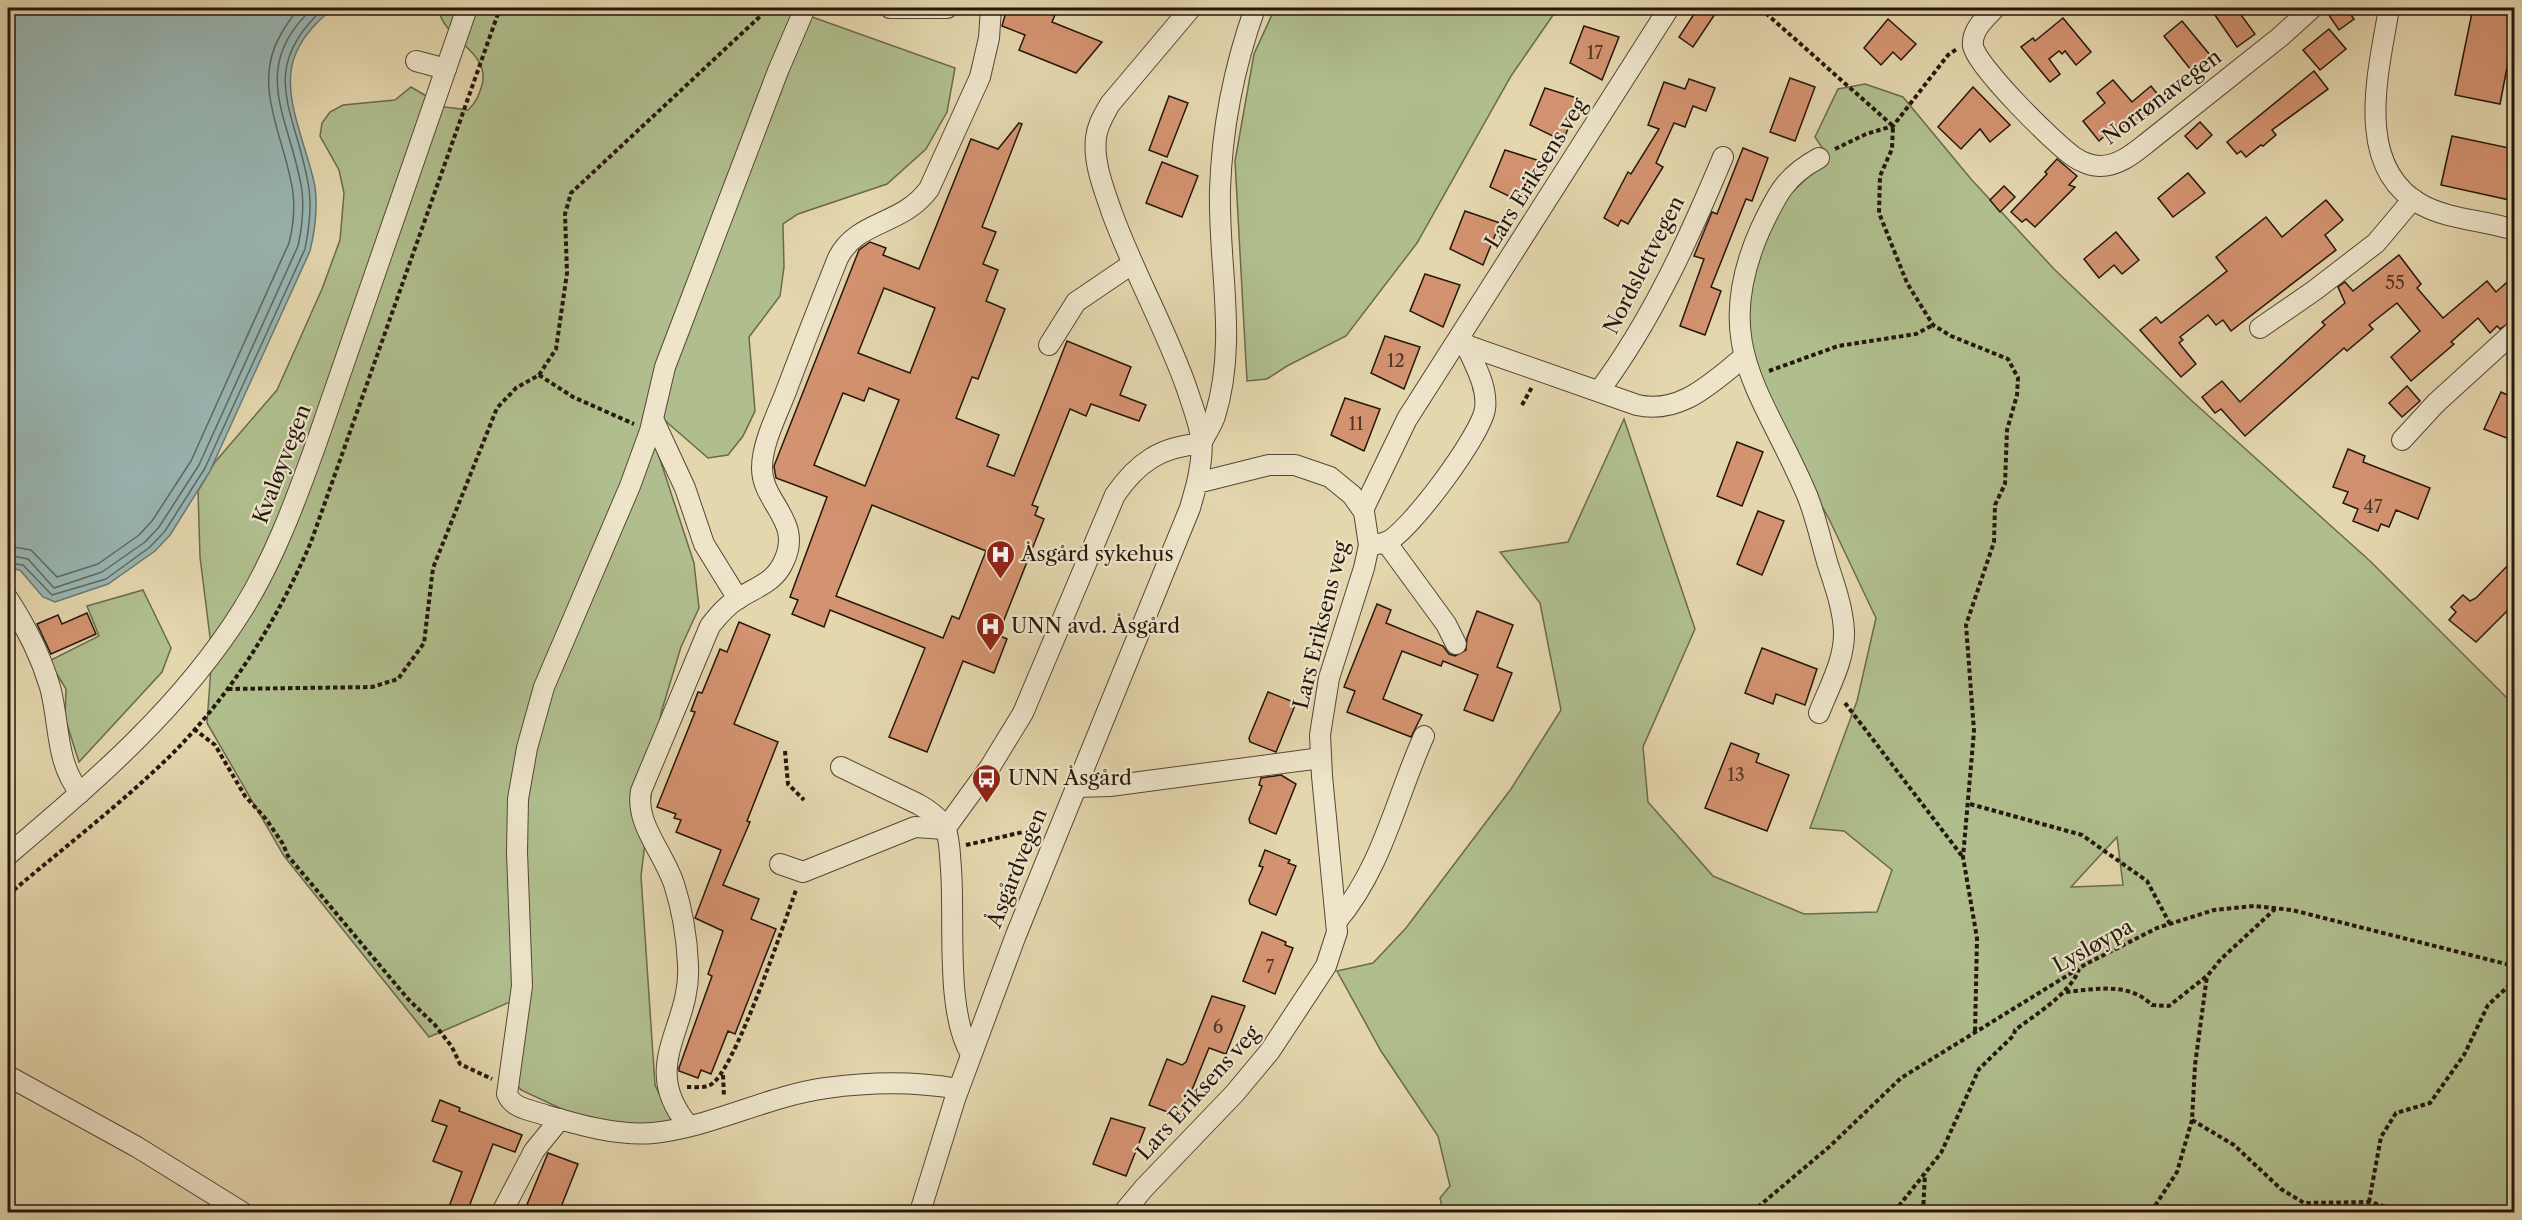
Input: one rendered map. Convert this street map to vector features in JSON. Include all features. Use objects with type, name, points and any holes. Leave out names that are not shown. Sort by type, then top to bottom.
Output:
[{"type":"street","name":"Kvaløyvegen","points":[[8,855],[134,743],[182,692],[225,637],[261,577],[311,458],[467,8]]},
{"type":"street","points":[[805,8],[777,71],[665,367],[652,425],[619,514],[544,687],[525,756],[516,827],[522,1007],[506,1086],[510,1102],[515,1106],[560,1119],[635,1133],[653,1133],[688,1125],[798,1093],[828,1088],[895,1083],[958,1089]]},
{"type":"street","points":[[890,8],[947,8]]},
{"type":"street","points":[[688,1125],[672,1101],[666,1084],[666,1069],[687,987],[688,967],[675,886],[640,813],[639,801],[710,626],[723,610],[738,599],[768,584],[784,561],[790,544],[782,511],[765,486],[762,462],[773,425],[838,258],[855,236],[905,213],[916,205],[929,189],[980,77],[989,38],[991,8]]},
{"type":"street","points":[[1191,8],[1110,104],[1101,120],[1096,137],[1099,175],[1132,264],[1172,349],[1193,409],[1201,444]]},
{"type":"street","points":[[1201,444],[1215,416],[1225,361],[1227,330],[1220,229],[1225,127],[1237,61],[1255,8]]},
{"type":"street","name":"Lars Eriksens veg","points":[[1124,1212],[1235,1093],[1270,1051],[1326,966],[1337,932],[1337,921],[1321,758],[1322,711],[1329,678],[1365,568],[1378,543],[1363,510],[1397,436],[1461,343],[1669,8]]},
{"type":"street","points":[[1974,37],[1995,8]]},
{"type":"street","name":"Norrønavegen","points":[[1974,37],[1976,54],[2005,90],[2069,153],[2098,166],[2112,165],[2148,142],[2280,37],[2312,8]]},
{"type":"street","points":[[2389,8],[2375,124],[2385,166],[2401,190],[2413,199],[2448,215],[2514,230]]},
{"type":"street","points":[[416,61],[446,69]]},
{"type":"street","name":"Nordslettvegen","points":[[1599,391],[1645,322],[1699,216],[1723,157]]},
{"type":"street","points":[[1819,158],[1788,179],[1751,252],[1740,290],[1739,329],[1744,357],[1751,377],[1812,509],[1843,620],[1844,642],[1837,670],[1819,713]]},
{"type":"street","points":[[2260,328],[2315,290],[2376,243],[2413,199]]},
{"type":"street","points":[[1048,345],[1076,302],[1132,264]]},
{"type":"street","points":[[2402,440],[2436,403],[2514,332]]},
{"type":"street","points":[[1461,343],[1648,407],[1668,407],[1693,396],[1744,357]]},
{"type":"street","points":[[1456,644],[1446,624],[1378,543],[1401,531],[1446,481],[1485,410],[1484,386],[1461,343]]},
{"type":"street","points":[[652,425],[684,488],[704,544],[738,599]]},
{"type":"street","points":[[945,829],[990,767],[1023,713],[1115,495],[1126,478],[1152,456],[1169,448],[1201,444]]},
{"type":"street","name":"Åsgårdvegen","points":[[920,1212],[971,1054],[1075,787],[1190,508],[1201,462],[1201,444]]},
{"type":"street","points":[[1197,483],[1269,465],[1295,465],[1330,477],[1352,495],[1363,510]]},
{"type":"street","points":[[8,599],[26,631],[45,675],[52,697],[64,767],[80,793]]},
{"type":"street","points":[[1337,921],[1354,902],[1367,878],[1402,797],[1424,736]]},
{"type":"street","points":[[1075,787],[1110,786],[1321,758]]},
{"type":"street","points":[[841,767],[918,804],[928,810],[945,829],[957,1014],[965,1045],[971,1054]]},
{"type":"street","points":[[780,864],[803,872],[915,827],[945,829]]},
{"type":"street","points":[[8,1076],[128,1141],[242,1212]]},
{"type":"street","points":[[502,1212],[534,1151],[560,1119]]},
{"type":"path","points":[[227,689],[372,687],[398,679],[424,643],[433,568],[497,408],[516,388],[539,375],[556,349],[567,273],[565,214],[571,193],[769,8]]},
{"type":"path","points":[[1760,8],[1893,126]]},
{"type":"path","points":[[1974,37],[1948,55],[1893,126],[1892,149],[1880,176],[1879,213],[1907,283],[1933,325],[1951,336],[2008,359],[2018,378],[2017,395],[2007,430],[2005,484],[1995,505],[1994,542],[1966,625],[1974,731],[1970,804],[1963,856],[1977,938],[1975,1033]]},
{"type":"path","points":[[1819,158],[1866,134],[1893,126]]},
{"type":"path","points":[[1751,377],[1838,346],[1916,334],[1933,325]]},
{"type":"path","points":[[539,375],[573,397],[652,425]]},
{"type":"path","points":[[1837,670],[1846,707],[1963,856]]},
{"type":"path","points":[[194,729],[215,745],[245,796],[266,819],[283,844],[288,856],[408,999],[435,1024],[452,1047],[460,1064],[506,1086]]},
{"type":"path","points":[[785,751],[788,784],[804,800]]},
{"type":"path","points":[[1970,804],[2082,835],[2147,881],[2170,925]]},
{"type":"path","points":[[948,849],[1061,823]]},
{"type":"path","points":[[666,1084],[693,1087],[711,1085],[723,1074],[748,1016],[803,872]]},
{"type":"path","name":"Lysløypa","points":[[1752,1212],[1829,1147],[1901,1078],[2079,969],[2143,934],[2214,910],[2254,906],[2306,912],[2514,966]]},
{"type":"path","points":[[2064,992],[2128,990],[2142,995],[2152,1005],[2169,1006],[2208,975],[2221,959],[2276,908]]},
{"type":"path","points":[[1894,1212],[1941,1153],[1979,1069],[2014,1035],[2015,1030],[2064,992],[2075,980],[2079,969]]},
{"type":"path","points":[[2151,1212],[2177,1172],[2192,1120],[2195,1065],[2208,975]]},
{"type":"path","points":[[2369,1202],[2381,1137],[2396,1113],[2430,1103],[2464,1055],[2488,1005],[2514,981]]},
{"type":"path","points":[[2192,1120],[2234,1145],[2281,1189],[2304,1203],[2369,1202],[2404,1212]]},
{"type":"path","points":[[1923,1212],[1925,1173]]},
{"type":"green space","points":[[438,8],[787,8],[955,68],[947,112],[926,149],[887,184],[798,214],[783,224],[784,267],[780,296],[749,337],[755,411],[743,436],[728,455],[708,458],[662,418],[651,432],[694,563],[699,608],[681,647],[661,713],[641,876],[655,1085],[673,1123],[637,1127],[581,1118],[521,1090],[516,1084],[524,996],[429,1037],[284,856],[207,723],[212,653],[200,557],[198,491],[215,462],[277,390],[322,289],[340,240],[344,193],[339,170],[320,136],[322,123],[330,112],[343,105],[395,100],[411,87],[445,107],[468,110],[477,99],[483,73],[480,63],[449,29]]},
{"type":"green space","points":[[1275,8],[1558,8],[1511,76],[1417,243],[1346,336],[1287,366],[1267,379],[1247,381],[1235,161],[1254,54]]},
{"type":"green space","points":[[1865,84],[1903,97],[1971,179],[2054,269],[2191,400],[2370,561],[2514,705],[2514,1212],[1443,1212],[1440,1198],[1450,1186],[1438,1136],[1381,1051],[1337,971],[1373,963],[1406,928],[1511,789],[1561,710],[1540,603],[1500,552],[1568,542],[1624,419],[1695,629],[1643,747],[1648,802],[1713,876],[1804,914],[1877,912],[1892,870],[1844,831],[1810,828],[1857,701],[1876,618],[1830,521],[1777,423],[1750,359],[1746,285],[1781,203],[1814,171],[1825,152],[1815,137],[1838,89]],"holes":[[[2117,837],[2123,885],[2072,887],[2071,887]]]},
{"type":"green space","points":[[143,590],[171,648],[162,672],[79,762],[65,718],[66,689],[49,661],[99,636],[87,606]]},
{"type":"water","points":[[8,8],[333,8],[307,34],[296,53],[291,68],[292,102],[316,195],[316,219],[310,251],[210,471],[170,535],[155,551],[108,584],[55,602],[43,597],[20,570],[8,568]]},
{"type":"building","points":[[1007,8],[1058,8],[1052,22],[1102,42],[1076,73],[1019,50],[1025,35],[1002,26]]},
{"type":"building","points":[[1698,8],[1719,8],[1693,47],[1679,37]]},
{"type":"building","points":[[2210,8],[2236,8],[2255,34],[2237,47]]},
{"type":"building","points":[[2324,8],[2346,8],[2354,19],[2339,30]]},
{"type":"building","points":[[2473,8],[2514,9],[2514,31],[2500,104],[2455,95]]},
{"type":"building","points":[[2063,18],[2091,52],[2076,65],[2065,51],[2062,54],[2059,51],[2049,59],[2060,74],[2050,82],[2021,47],[2033,38],[2035,41]]},
{"type":"building","points":[[1888,19],[1916,44],[1901,60],[1893,52],[1881,65],[1864,48]]},
{"type":"building","points":[[2182,21],[2210,55],[2191,70],[2164,36]]},
{"type":"building","points":[[1584,26],[1619,37],[1602,80],[1570,63]]},
{"type":"building","points":[[2329,29],[2346,49],[2320,70],[2303,50]]},
{"type":"building","points":[[2314,71],[2328,89],[2272,130],[2276,135],[2263,146],[2261,145],[2246,157],[2241,151],[2237,154],[2227,142]]},
{"type":"building","points":[[1790,78],[1815,87],[1795,141],[1770,132]]},
{"type":"building","points":[[1689,79],[1715,88],[1706,111],[1693,106],[1685,127],[1674,123],[1656,163],[1663,167],[1628,224],[1621,220],[1618,226],[1604,218],[1628,172],[1631,174],[1659,129],[1648,125],[1664,82],[1685,89]]},
{"type":"building","points":[[2113,80],[2132,102],[2151,86],[2163,101],[2130,129],[2126,124],[2111,137],[2108,133],[2099,141],[2083,121],[2105,103],[2097,93]]},
{"type":"building","points":[[1973,87],[2010,125],[1990,142],[1980,129],[1961,149],[1938,127]]},
{"type":"building","points":[[1545,88],[1580,99],[1563,141],[1530,125]]},
{"type":"building","points":[[1169,96],[1188,103],[1167,157],[1149,150]]},
{"type":"building","points":[[2200,122],[2212,135],[2197,149],[2185,136]]},
{"type":"building","points":[[1019,123],[1022,124],[982,227],[996,232],[983,264],[998,270],[986,301],[1005,309],[978,379],[972,377],[956,418],[999,435],[987,466],[1014,476],[1067,341],[1131,367],[1120,395],[1146,405],[1139,421],[1091,404],[1086,416],[1070,409],[1032,505],[1038,507],[1035,515],[1044,519],[998,635],[1007,639],[994,673],[963,661],[927,752],[889,737],[925,648],[830,610],[824,627],[792,614],[798,600],[790,597],[827,497],[776,478],[774,466],[859,250],[870,242],[886,248],[883,255],[919,269],[971,139],[998,149]],"holes":[[[884,288],[935,308],[910,373],[858,353]],[[869,388],[899,400],[865,486],[814,465],[843,393],[864,401]],[[872,505],[986,551],[959,619],[952,616],[943,638],[836,596]]]},
{"type":"building","points":[[2452,136],[2514,149],[2514,201],[2441,185]]},
{"type":"building","points":[[1743,148],[1768,158],[1752,201],[1746,199],[1711,287],[1721,291],[1705,335],[1680,326],[1704,259],[1694,256],[1712,212],[1717,214]]},
{"type":"building","points":[[1505,150],[1540,161],[1523,203],[1490,187]]},
{"type":"building","points":[[2057,159],[2077,176],[2069,185],[2075,187],[2035,227],[2026,219],[2022,222],[2011,212],[2047,174],[2045,172]]},
{"type":"building","points":[[1162,162],[1198,176],[1182,217],[1146,203]]},
{"type":"building","points":[[2188,173],[2205,193],[2173,217],[2158,198]]},
{"type":"building","points":[[2004,186],[2015,197],[2000,212],[1990,200]]},
{"type":"building","points":[[2326,200],[2343,220],[2325,235],[2336,250],[2231,331],[2223,320],[2216,325],[2208,315],[2180,337],[2183,340],[2179,343],[2196,364],[2181,377],[2140,330],[2156,317],[2161,323],[2227,271],[2216,257],[2266,217],[2282,237]]},
{"type":"building","points":[[1465,211],[1500,223],[1483,265],[1450,249]]},
{"type":"building","points":[[2116,232],[2139,260],[2122,274],[2114,265],[2099,278],[2084,259]]},
{"type":"building","points":[[2399,255],[2421,284],[2417,288],[2443,318],[2487,281],[2496,292],[2514,276],[2514,320],[2500,329],[2497,326],[2490,333],[2478,318],[2451,342],[2454,344],[2411,381],[2391,357],[2420,331],[2397,303],[2369,325],[2373,329],[2347,351],[2344,348],[2245,436],[2221,409],[2215,413],[2202,397],[2222,381],[2240,402],[2325,325],[2322,322],[2345,303],[2338,287],[2345,282],[2353,291]]},
{"type":"building","points":[[1425,274],[1460,285],[1443,327],[1410,311]]},
{"type":"building","points":[[1385,336],[1420,347],[1404,389],[1371,373]]},
{"type":"building","points":[[2407,386],[2420,401],[2402,417],[2389,403]]},
{"type":"building","points":[[2501,392],[2514,398],[2514,441],[2484,429]]},
{"type":"building","points":[[1345,398],[1380,409],[1364,451],[1331,435]]},
{"type":"building","points":[[1737,442],[1763,452],[1742,506],[1717,496]]},
{"type":"building","points":[[2348,449],[2365,456],[2363,462],[2430,488],[2418,519],[2396,510],[2389,527],[2381,524],[2378,531],[2353,521],[2358,509],[2343,503],[2348,492],[2333,487]]},
{"type":"building","points":[[1758,511],[1784,521],[1762,575],[1737,564]]},
{"type":"building","points":[[2514,559],[2514,604],[2476,642],[2449,620],[2456,612],[2451,607],[2463,595],[2470,601],[2476,598]]},
{"type":"building","points":[[1377,604],[1391,610],[1386,623],[1443,646],[1449,654],[1455,656],[1466,650],[1467,638],[1477,611],[1513,625],[1497,667],[1512,673],[1493,721],[1464,710],[1478,675],[1443,661],[1441,666],[1402,651],[1383,699],[1422,715],[1411,737],[1347,712],[1355,691],[1344,687]]},
{"type":"building","points":[[87,613],[96,634],[51,654],[37,624],[58,615],[62,624]]},
{"type":"building","points":[[739,622],[770,635],[734,724],[778,742],[747,821],[750,822],[723,885],[759,899],[751,919],[776,929],[735,1034],[728,1031],[711,1074],[701,1070],[698,1078],[679,1071],[679,1068],[712,976],[708,974],[723,931],[695,918],[721,850],[676,832],[681,820],[674,818],[676,814],[657,807],[695,712],[691,711],[698,692],[702,693],[720,649],[727,652]]},
{"type":"building","points":[[1762,648],[1817,669],[1805,705],[1776,694],[1773,704],[1745,693]]},
{"type":"building","points":[[1268,692],[1296,703],[1276,752],[1250,742],[1249,738]]},
{"type":"building","points":[[1731,743],[1759,754],[1756,762],[1789,775],[1767,831],[1705,808]]},
{"type":"building","points":[[1281,775],[1296,784],[1276,834],[1250,823],[1249,819],[1262,786],[1259,785],[1261,778]]},
{"type":"building","points":[[1265,850],[1290,860],[1288,863],[1296,866],[1276,915],[1250,904],[1249,900],[1263,867],[1259,866]]},
{"type":"building","points":[[1262,932],[1286,942],[1285,945],[1293,948],[1275,994],[1243,981]]},
{"type":"building","points":[[1212,996],[1245,1006],[1226,1054],[1209,1048],[1181,1117],[1149,1105],[1167,1059],[1182,1065],[1186,1062]]},
{"type":"building","points":[[440,1100],[460,1108],[459,1111],[522,1135],[515,1152],[493,1144],[467,1212],[447,1212],[462,1172],[433,1161],[447,1126],[432,1121]]},
{"type":"building","points":[[1111,1118],[1145,1128],[1126,1176],[1093,1164]]},
{"type":"building","points":[[548,1153],[578,1164],[559,1212],[524,1212]]},
{"type":"place","name":"Åsgård sykehus","points":[[1000,580]]},
{"type":"place","name":"UNN avd. Åsgård","points":[[990,652]]},
{"type":"place","name":"UNN Åsgård","points":[[987,804]]}]
